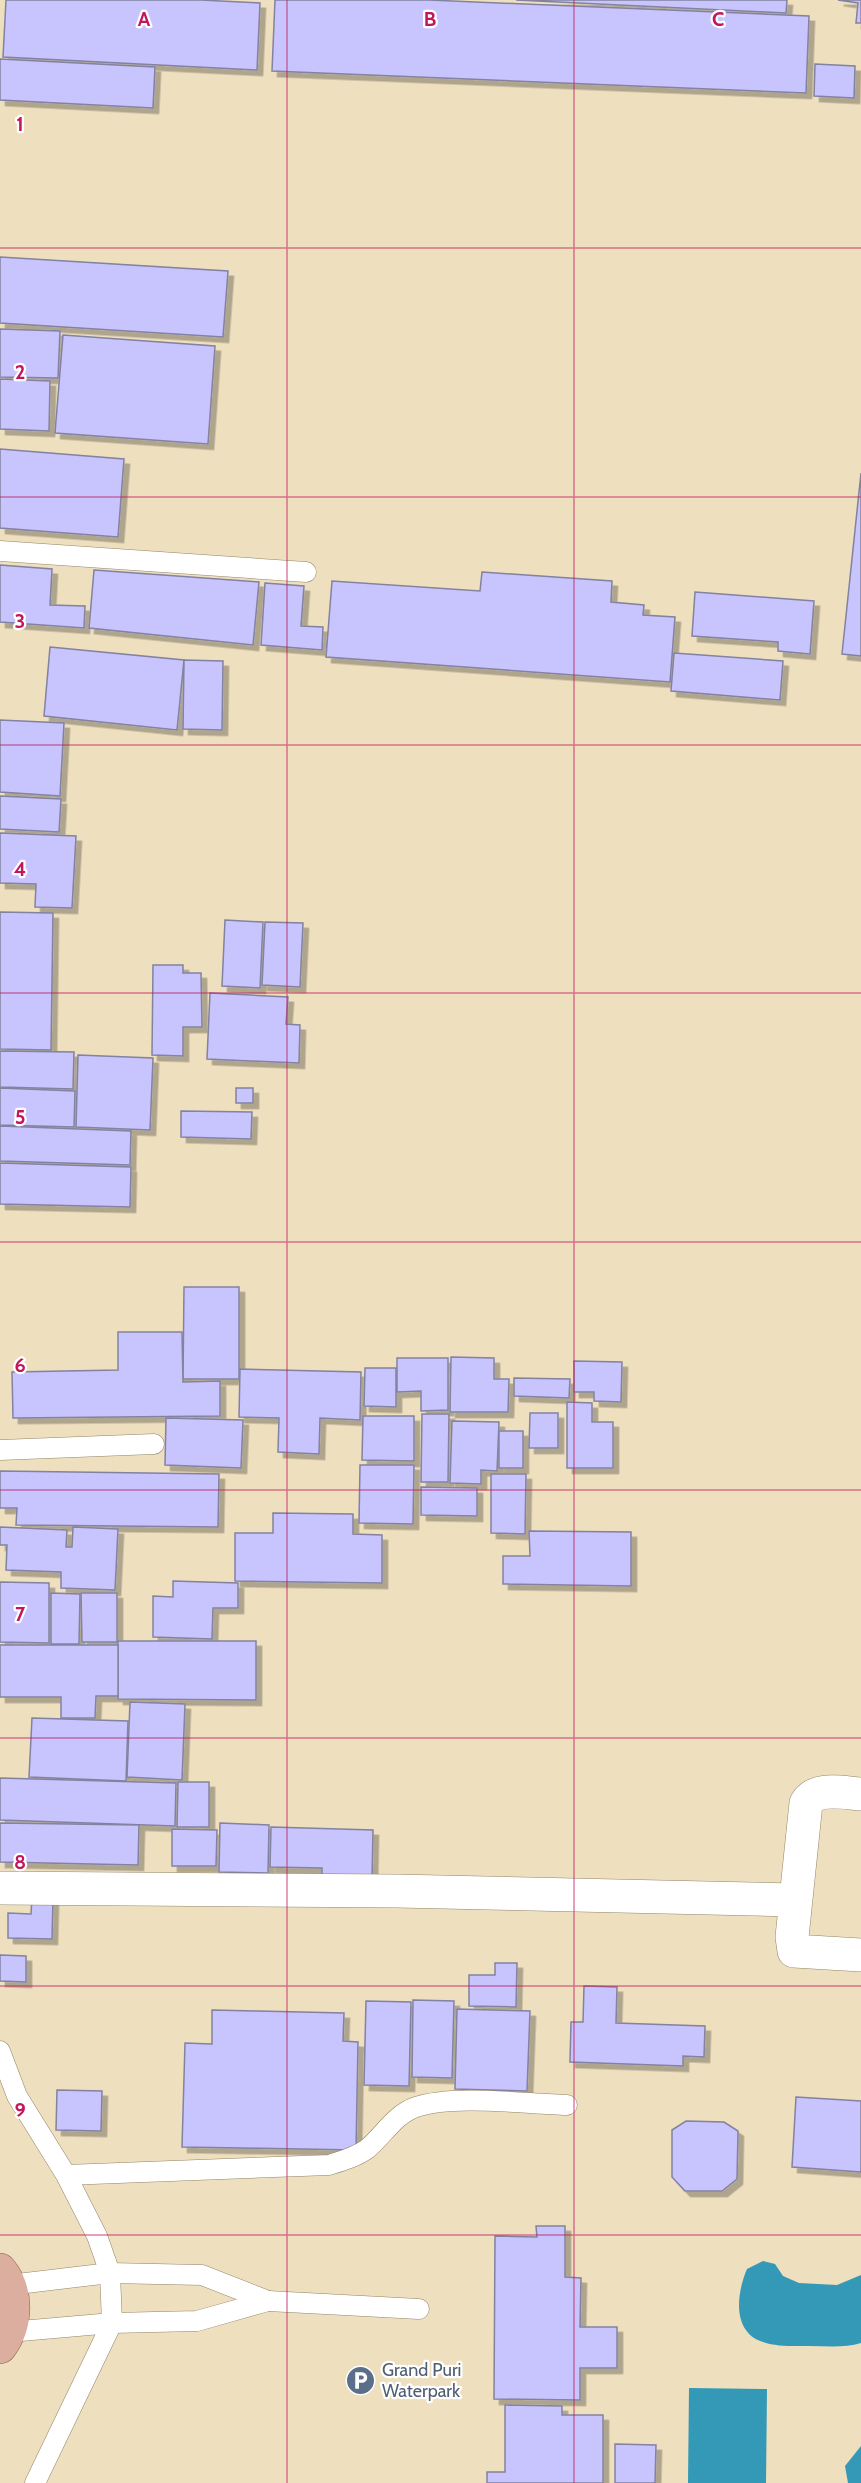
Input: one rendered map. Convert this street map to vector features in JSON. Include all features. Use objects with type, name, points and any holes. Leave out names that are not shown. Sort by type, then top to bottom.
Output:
[{"type":"main road","points":[[3,2268],[13,2300],[4,2339]]},
{"type":"street","points":[[861,1794],[822,1792],[808,1798],[794,1900],[794,1952],[861,1955]]},
{"type":"street","points":[[0,1888],[409,1891],[794,1900]]},
{"type":"lane","points":[[0,551],[306,572]]},
{"type":"lane","points":[[0,1450],[154,1444]]},
{"type":"lane","points":[[0,2051],[17,2096],[66,2175],[97,2236],[110,2272],[112,2323],[35,2483]]},
{"type":"lane","points":[[66,2175],[329,2165],[348,2160],[366,2150],[402,2115],[415,2107],[449,2101],[567,2105]]},
{"type":"lane","points":[[3,2268],[201,2275],[268,2301],[420,2309]]},
{"type":"lane","points":[[4,2339],[112,2323],[197,2321],[268,2301]]},
{"type":"water","points":[[763,2261],[775,2264],[783,2276],[799,2283],[837,2285],[861,2275],[861,2343],[842,2346],[786,2346],[768,2344],[753,2337],[741,2321],[739,2300],[747,2269]]},
{"type":"water","points":[[689,2388],[767,2389],[766,2483],[688,2483]]},
{"type":"water","points":[[861,2446],[861,2483],[848,2483],[845,2466]]},
{"type":"building","points":[[6,0],[201,0],[260,3],[257,70],[3,57]]},
{"type":"building","points":[[275,0],[429,0],[809,16],[806,93],[272,71]]},
{"type":"building","points":[[516,0],[787,0],[786,13]]},
{"type":"building","points":[[838,0],[861,0],[861,23],[856,23],[858,3]]},
{"type":"building","points":[[0,59],[155,67],[153,108],[0,100]]},
{"type":"building","points":[[815,64],[855,66],[854,98],[814,96]]},
{"type":"building","points":[[0,257],[228,271],[223,337],[0,323]]},
{"type":"building","points":[[0,329],[60,331],[58,378],[0,377]]},
{"type":"building","points":[[63,335],[215,346],[208,444],[55,433]]},
{"type":"building","points":[[0,379],[50,381],[49,431],[0,429]]},
{"type":"building","points":[[0,449],[124,459],[118,537],[0,528]]},
{"type":"building","points":[[861,473],[861,656],[842,654]]},
{"type":"building","points":[[0,565],[52,569],[50,605],[85,606],[84,628],[0,622]]},
{"type":"building","points":[[94,570],[259,582],[253,645],[89,628]]},
{"type":"building","points":[[482,572],[612,581],[611,602],[644,605],[643,615],[675,617],[670,682],[326,657],[332,581],[480,591]]},
{"type":"building","points":[[265,583],[304,586],[301,626],[323,627],[322,650],[261,645]]},
{"type":"building","points":[[695,592],[814,601],[810,654],[778,651],[778,642],[692,636]]},
{"type":"building","points":[[50,647],[184,660],[177,730],[44,716]]},
{"type":"building","points":[[674,653],[783,661],[780,700],[671,691]]},
{"type":"building","points":[[184,660],[223,661],[222,730],[183,729]]},
{"type":"building","points":[[0,720],[64,723],[60,796],[0,792]]},
{"type":"building","points":[[0,796],[61,799],[59,832],[0,829]]},
{"type":"building","points":[[0,833],[76,836],[72,908],[35,907],[36,884],[0,883]]},
{"type":"building","points":[[0,912],[53,913],[51,1050],[0,1049]]},
{"type":"building","points":[[225,920],[263,922],[260,988],[222,986]]},
{"type":"building","points":[[265,922],[303,923],[300,987],[262,985]]},
{"type":"building","points":[[153,965],[183,965],[183,973],[201,973],[202,1027],[183,1027],[183,1056],[152,1055]]},
{"type":"building","points":[[210,993],[288,997],[286,1024],[300,1025],[299,1063],[207,1059]]},
{"type":"building","points":[[0,1051],[74,1052],[73,1089],[0,1087]]},
{"type":"building","points":[[78,1055],[153,1058],[150,1130],[76,1127]]},
{"type":"building","points":[[0,1088],[75,1091],[74,1127],[0,1125]]},
{"type":"building","points":[[236,1088],[253,1088],[253,1103],[236,1103]]},
{"type":"building","points":[[181,1111],[252,1112],[251,1139],[181,1137]]},
{"type":"building","points":[[0,1126],[131,1131],[130,1165],[0,1161]]},
{"type":"building","points":[[0,1163],[131,1167],[130,1207],[0,1204]]},
{"type":"building","points":[[184,1287],[239,1287],[239,1379],[183,1379]]},
{"type":"building","points":[[118,1332],[182,1332],[183,1382],[220,1381],[220,1416],[13,1418],[12,1372],[118,1370]]},
{"type":"building","points":[[451,1357],[494,1358],[494,1379],[509,1379],[508,1412],[450,1412]]},
{"type":"building","points":[[397,1358],[448,1358],[448,1410],[421,1411],[421,1391],[397,1392]]},
{"type":"building","points":[[574,1361],[622,1362],[621,1402],[594,1401],[594,1392],[574,1392]]},
{"type":"building","points":[[365,1368],[396,1368],[396,1407],[364,1406]]},
{"type":"building","points":[[240,1369],[361,1372],[360,1420],[320,1418],[319,1454],[278,1452],[279,1418],[239,1417]]},
{"type":"building","points":[[514,1378],[570,1379],[569,1398],[514,1396]]},
{"type":"building","points":[[567,1402],[592,1403],[592,1422],[613,1422],[613,1468],[567,1468]]},
{"type":"building","points":[[530,1413],[558,1413],[558,1448],[529,1448]]},
{"type":"building","points":[[422,1414],[449,1414],[448,1482],[421,1482]]},
{"type":"building","points":[[363,1416],[414,1416],[414,1461],[362,1460]]},
{"type":"building","points":[[166,1418],[243,1420],[241,1468],[165,1465]]},
{"type":"building","points":[[452,1421],[499,1422],[497,1471],[481,1470],[481,1484],[450,1483]]},
{"type":"building","points":[[499,1431],[523,1431],[523,1468],[499,1468]]},
{"type":"building","points":[[360,1465],[414,1465],[413,1524],[359,1523]]},
{"type":"building","points":[[0,1471],[219,1474],[218,1527],[16,1525],[17,1508],[0,1508]]},
{"type":"building","points":[[491,1474],[526,1474],[525,1534],[491,1533]]},
{"type":"building","points":[[421,1487],[477,1488],[477,1516],[421,1515]]},
{"type":"building","points":[[273,1513],[353,1514],[353,1534],[382,1535],[382,1583],[235,1581],[235,1533],[273,1533]]},
{"type":"building","points":[[0,1527],[67,1530],[66,1547],[72,1547],[73,1527],[118,1529],[115,1590],[61,1588],[61,1572],[6,1570],[7,1545],[0,1545]]},
{"type":"building","points":[[529,1531],[631,1532],[631,1586],[503,1584],[503,1556],[530,1556]]},
{"type":"building","points":[[173,1581],[238,1583],[238,1608],[213,1608],[212,1639],[153,1637],[153,1596],[173,1597]]},
{"type":"building","points":[[0,1582],[49,1583],[49,1643],[0,1642]]},
{"type":"building","points":[[51,1593],[80,1594],[79,1644],[51,1644]]},
{"type":"building","points":[[81,1593],[117,1593],[117,1642],[82,1642]]},
{"type":"building","points":[[118,1641],[256,1641],[256,1700],[118,1699]]},
{"type":"building","points":[[0,1645],[118,1645],[118,1696],[96,1696],[95,1718],[61,1718],[61,1697],[0,1697]]},
{"type":"building","points":[[130,1702],[185,1704],[182,1780],[127,1777]]},
{"type":"building","points":[[32,1718],[128,1721],[126,1781],[29,1777]]},
{"type":"building","points":[[0,1778],[176,1783],[175,1826],[0,1820]]},
{"type":"building","points":[[178,1782],[209,1782],[209,1827],[177,1827]]},
{"type":"building","points":[[0,1823],[139,1825],[138,1865],[0,1862]]},
{"type":"building","points":[[220,1823],[269,1825],[268,1873],[219,1872]]},
{"type":"building","points":[[271,1827],[373,1830],[372,1879],[322,1877],[322,1868],[270,1867]]},
{"type":"building","points":[[172,1829],[217,1830],[216,1866],[172,1866]]},
{"type":"building","points":[[32,1897],[53,1898],[52,1939],[8,1938],[8,1913],[31,1914]]},
{"type":"building","points":[[0,1955],[26,1956],[26,1982],[0,1981]]},
{"type":"building","points":[[495,1963],[517,1963],[516,2007],[469,2006],[469,1975],[495,1975]]},
{"type":"building","points":[[584,1986],[617,1987],[616,2023],[705,2026],[704,2057],[683,2056],[683,2066],[570,2062],[571,2022],[583,2022]]},
{"type":"building","points":[[413,2000],[454,2001],[452,2078],[412,2077]]},
{"type":"building","points":[[366,2001],[411,2002],[409,2086],[364,2085]]},
{"type":"building","points":[[457,2009],[530,2011],[527,2091],[455,2089]]},
{"type":"building","points":[[212,2010],[344,2013],[343,2041],[358,2042],[356,2150],[182,2147],[185,2043],[212,2044]]},
{"type":"building","points":[[57,2090],[102,2091],[101,2131],[56,2130]]},
{"type":"building","points":[[796,2097],[861,2101],[861,2172],[792,2167]]},
{"type":"building","points":[[686,2121],[724,2122],[738,2131],[737,2179],[722,2191],[685,2191],[672,2177],[672,2130]]},
{"type":"building","points":[[536,2226],[565,2226],[565,2277],[581,2278],[580,2327],[617,2327],[617,2368],[580,2368],[580,2400],[494,2399],[495,2236],[537,2237]]},
{"type":"building","points":[[505,2405],[562,2406],[562,2415],[603,2415],[603,2483],[487,2483],[487,2472],[505,2472]]},
{"type":"building","points":[[615,2444],[656,2445],[655,2483],[615,2483]]},
{"type":"place","name":"Grand Puri Waterpark","points":[[361,2380]]}]
